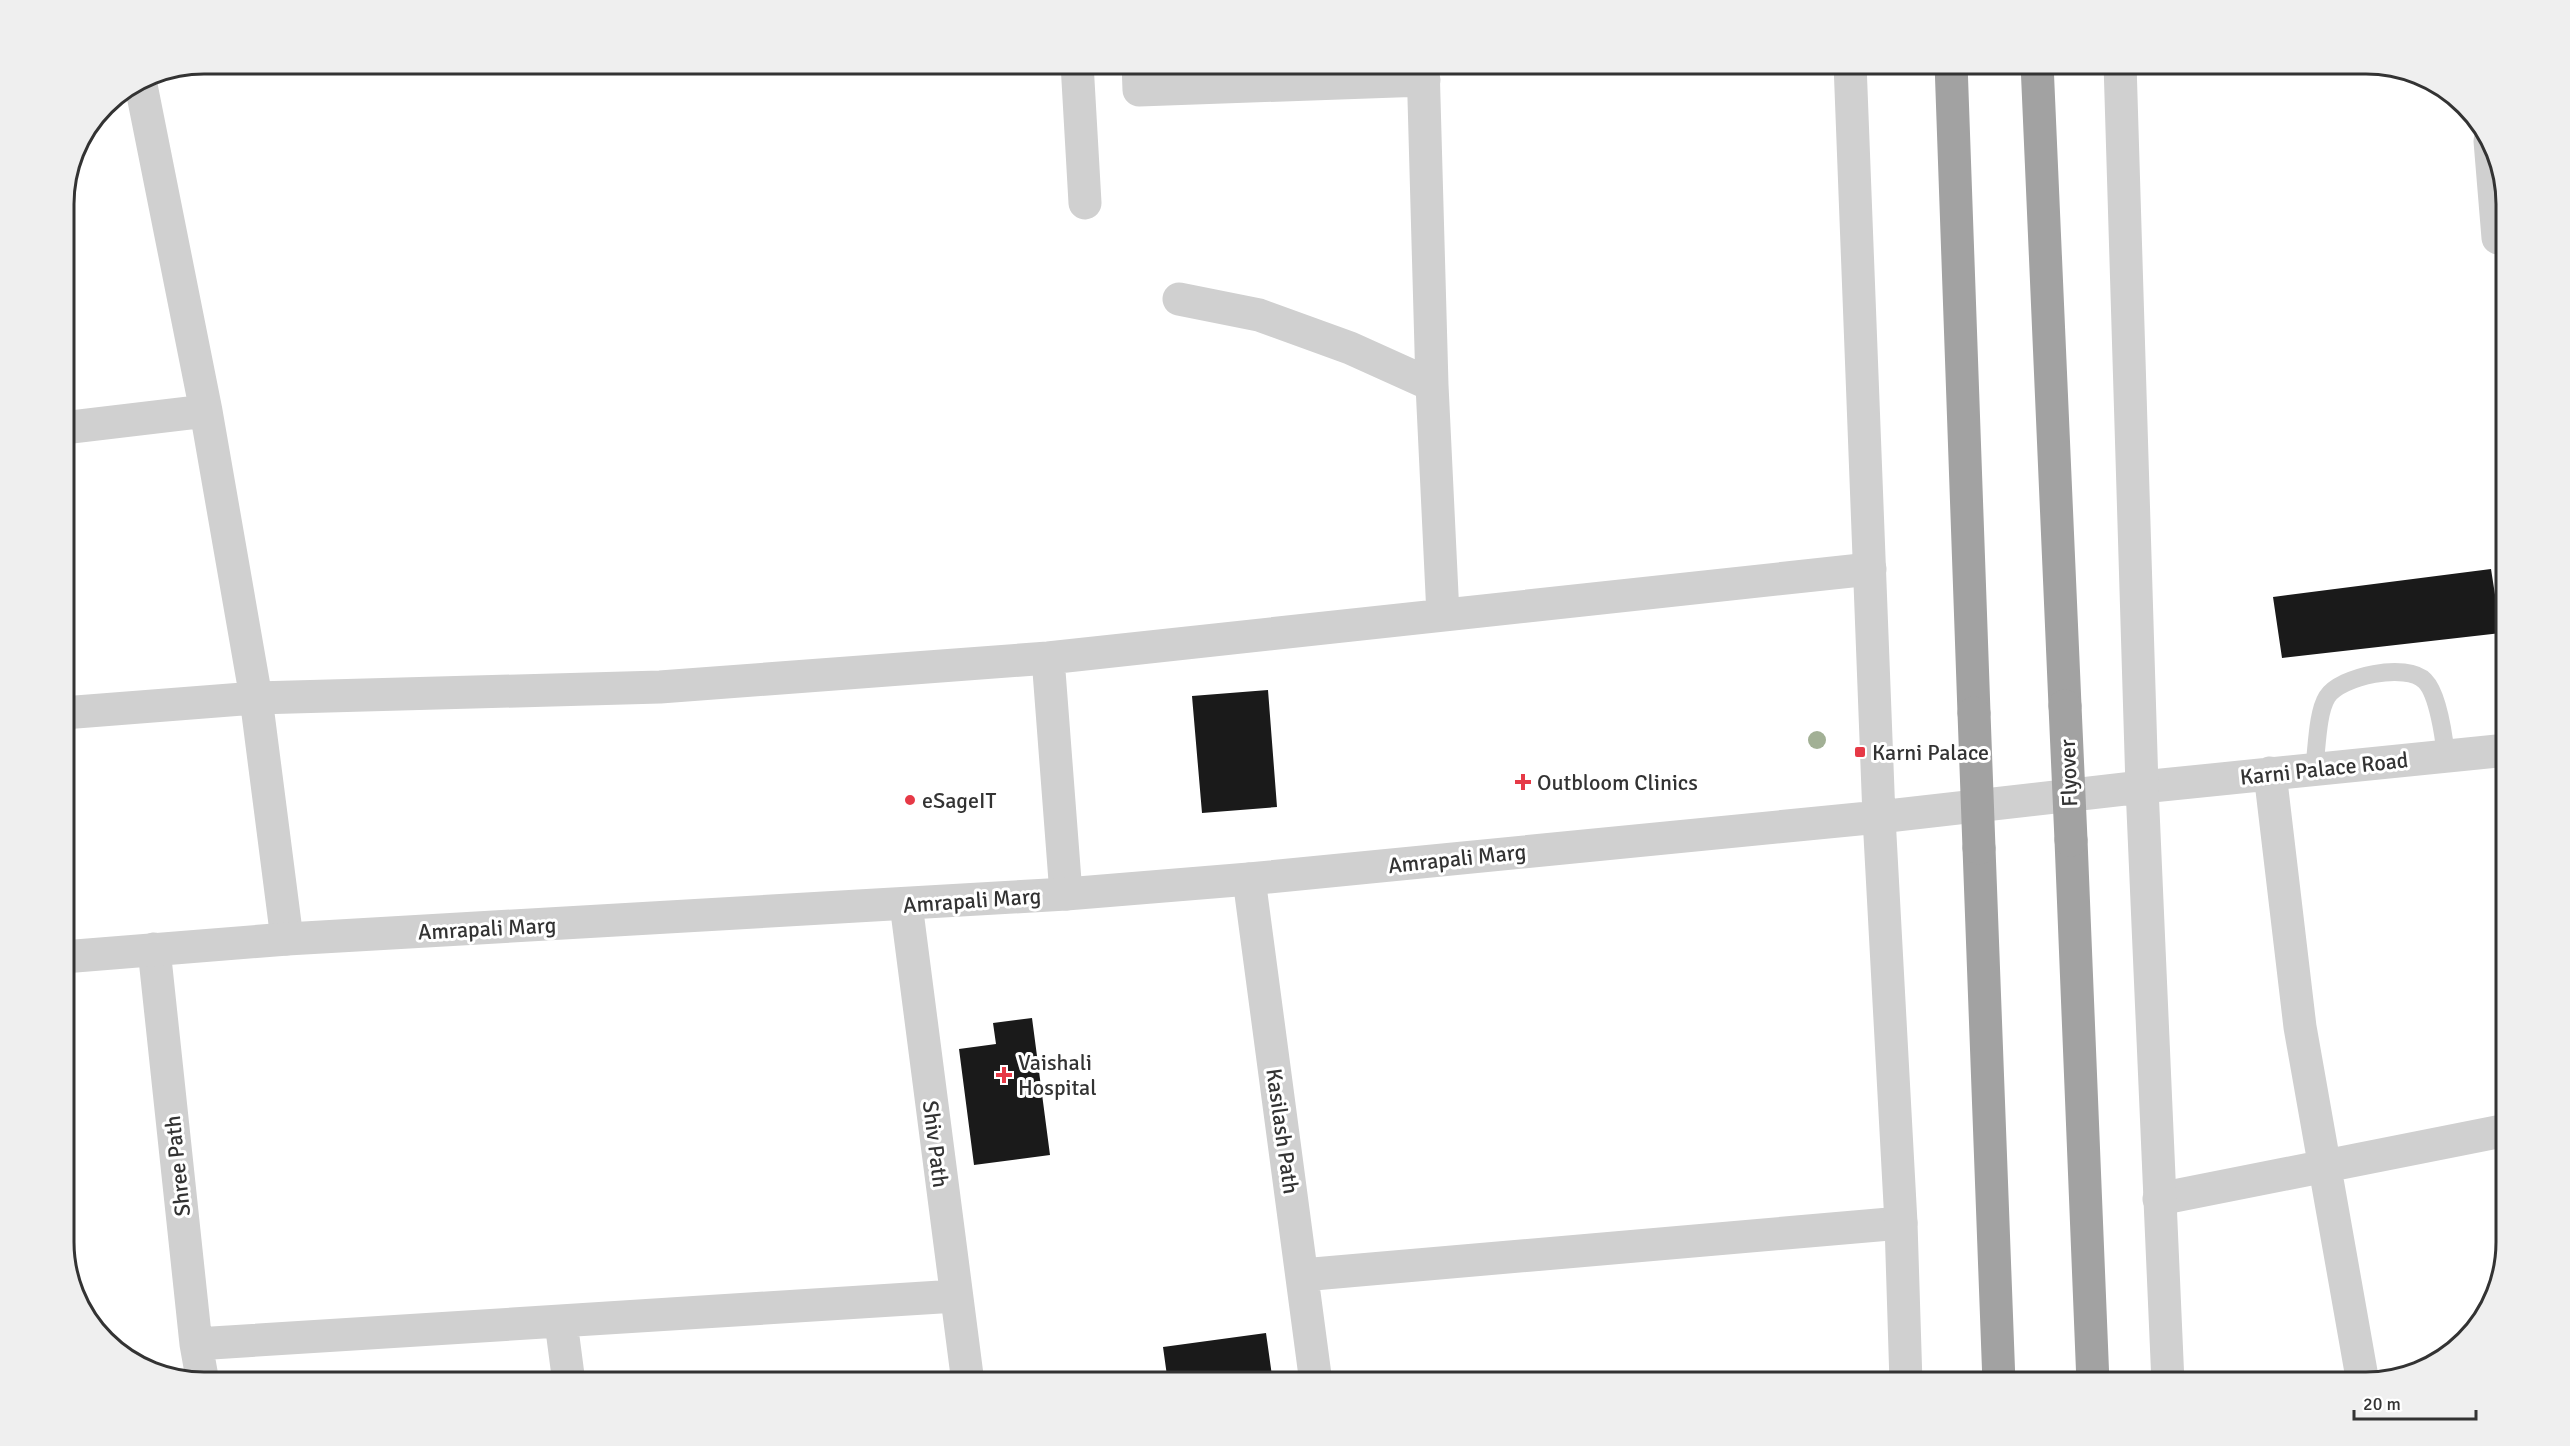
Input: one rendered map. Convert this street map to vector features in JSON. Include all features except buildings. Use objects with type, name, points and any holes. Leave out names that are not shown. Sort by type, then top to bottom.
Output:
[{"type":"highway","points":[[1951,74],[1999,1372]]},
{"type":"highway","name":"Flyover","points":[[2037,74],[2093,1372]]},
{"type":"street","points":[[1078,74],[1085,203]]},
{"type":"street","points":[[1138,74],[1139,90],[1391,74]]},
{"type":"street","points":[[1423,74],[1432,385],[1443,615]]},
{"type":"street","points":[[1850,74],[1880,817],[1906,1372]]},
{"type":"street","points":[[2120,74],[2142,787],[2167,1372]]},
{"type":"street","points":[[142,89],[206,411],[256,698],[287,939]]},
{"type":"street","points":[[2493,174],[2496,214]]},
{"type":"street","points":[[1179,298],[1259,315],[1350,348],[1432,385]]},
{"type":"street","points":[[74,427],[206,411]]},
{"type":"street","points":[[74,712],[256,698],[660,687],[1048,658],[1870,569]]},
{"type":"street","points":[[1048,658],[1066,894]]},
{"type":"street","name":"Karni Palace Road","points":[[1880,817],[2270,773],[2496,751]]},
{"type":"street","points":[[2270,773],[2300,1027],[2361,1372]]},
{"type":"street","name":"Amrapali Marg","points":[[74,956],[287,939],[1066,894],[1249,879],[1880,817]]},
{"type":"street","name":"Kasilash Path","points":[[1249,879],[1315,1372]]},
{"type":"street","name":"Shiv Path","points":[[906,904],[966,1372]]},
{"type":"street","name":"Shree Path","points":[[154,950],[196,1344],[201,1372]]},
{"type":"street","points":[[2159,1199],[2496,1132]]},
{"type":"street","points":[[1302,1275],[1900,1223]]},
{"type":"street","points":[[196,1344],[956,1296]]},
{"type":"street","points":[[561,1322],[568,1372]]},
{"type":"lane","points":[[2314,769],[2327,697],[2338,685],[2386,673],[2409,673],[2425,681],[2436,702],[2446,756]]},
{"type":"place","name":"Karni Palace","points":[[1860,752]]},
{"type":"place","name":"Outbloom Clinics","points":[[1523,782]]},
{"type":"place","name":"eSageIT","points":[[910,800]]},
{"type":"place","name":"Vaishali Hospital","points":[[1004,1075]]}]
